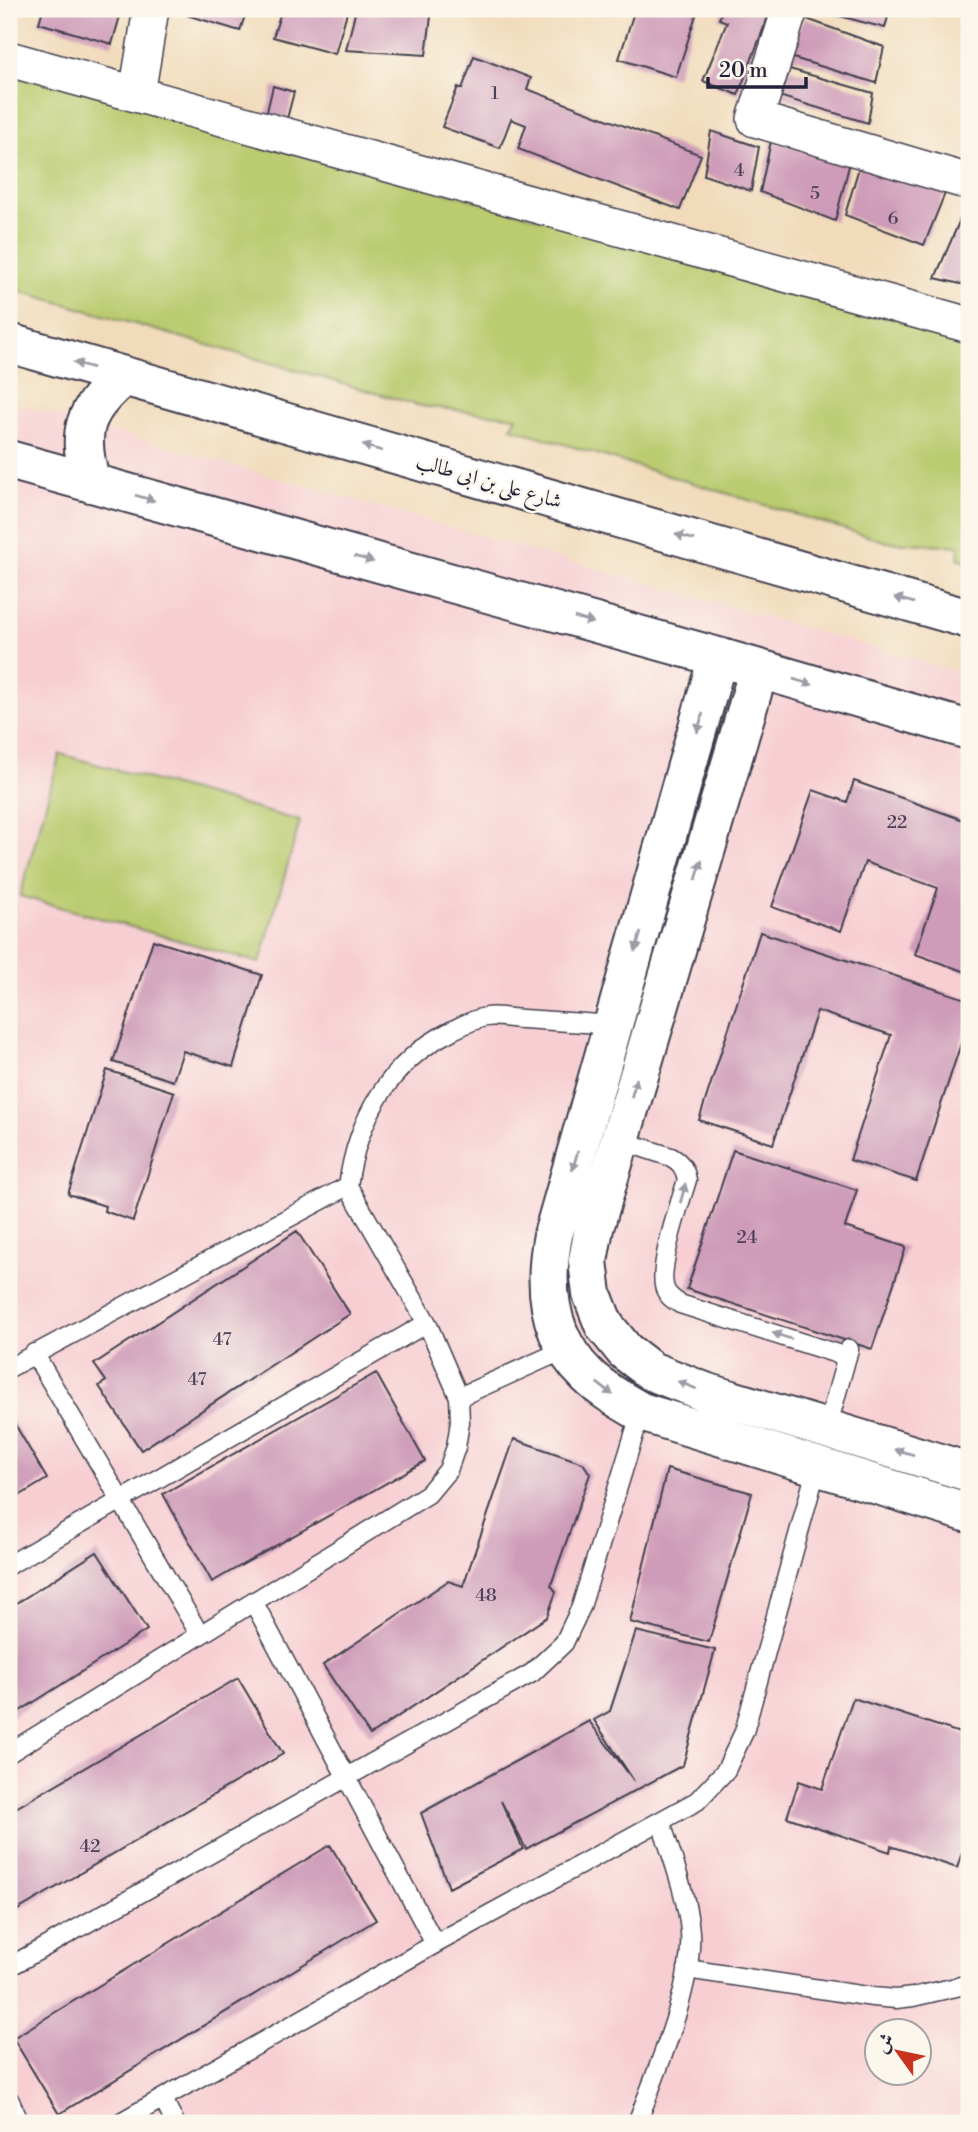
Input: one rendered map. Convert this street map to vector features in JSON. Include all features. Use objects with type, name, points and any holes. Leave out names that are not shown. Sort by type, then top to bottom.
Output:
[{"type":"street","points":[[137,94],[151,9]]},
{"type":"street","points":[[790,9],[755,119],[969,182]]},
{"type":"street","points":[[9,59],[969,325]]},
{"type":"street","name":"شارع على بن ابى طالب","points":[[9,343],[969,619]]},
{"type":"street","points":[[91,483],[82,454],[86,423],[100,396],[124,376]]},
{"type":"street","points":[[9,460],[718,657],[969,730]]},
{"type":"street","points":[[718,657],[557,1222],[548,1264],[548,1293],[554,1322],[566,1349],[587,1375],[640,1412],[969,1513]]},
{"type":"street","points":[[759,669],[594,1228],[588,1261],[592,1294],[604,1325],[625,1351],[652,1371],[705,1392],[969,1472]]},
{"type":"lane","points":[[9,1753],[428,1494],[448,1470],[456,1447],[460,1422],[459,1397],[427,1324],[348,1186],[352,1160],[370,1110],[384,1087],[419,1051],[440,1037],[485,1017],[615,1025]]},
{"type":"lane","points":[[119,2123],[435,1944],[661,1822],[697,1801],[726,1770],[744,1732],[848,1353],[680,1304],[672,1299],[664,1286],[664,1270],[687,1180],[686,1172],[677,1160],[671,1157],[619,1140]]},
{"type":"lane","points":[[9,1368],[348,1186]]},
{"type":"lane","points":[[9,1565],[427,1324]]},
{"type":"lane","points":[[459,1397],[566,1349]]},
{"type":"lane","points":[[34,1353],[200,1635]]},
{"type":"lane","points":[[9,1967],[532,1673],[564,1643],[581,1606],[640,1412]]},
{"type":"lane","points":[[253,1601],[435,1944]]},
{"type":"lane","points":[[637,2123],[676,2014],[687,1969],[690,1933],[685,1901],[661,1822]]},
{"type":"lane","points":[[687,1969],[873,1997],[896,1998],[969,1983]]},
{"type":"lane","points":[[9,2099],[20,2123]]},
{"type":"lane","points":[[163,2099],[175,2123]]},
{"type":"shaded area","points":[[9,402],[969,675],[969,2123],[9,2123]]},
{"type":"green space","points":[[9,70],[969,338],[969,562],[958,558],[959,546],[887,542],[511,428],[517,417],[421,406],[9,288]]},
{"type":"green space","points":[[60,754],[300,821],[260,963],[20,896]]},
{"type":"building","points":[[43,9],[122,9],[112,44],[39,23]]},
{"type":"building","points":[[189,9],[247,9],[240,31],[187,15]]},
{"type":"building","points":[[282,9],[348,9],[335,54],[273,37]]},
{"type":"building","points":[[356,9],[432,9],[426,55],[346,50]]},
{"type":"building","points":[[635,9],[698,9],[676,77],[619,59]]},
{"type":"building","points":[[723,9],[755,9],[769,14],[738,95],[703,81],[727,22],[719,19]]},
{"type":"building","points":[[813,9],[890,9],[885,28]]},
{"type":"building","points":[[804,18],[884,47],[876,83],[790,57]]},
{"type":"building","points":[[474,56],[531,78],[527,89],[701,155],[680,210],[518,149],[526,125],[511,119],[500,148],[442,127],[458,87],[462,89]]},
{"type":"building","points":[[786,68],[873,93],[868,123],[772,94]]},
{"type":"building","points":[[273,86],[294,92],[285,126],[265,120]]},
{"type":"building","points":[[711,131],[759,147],[751,191],[704,175]]},
{"type":"building","points":[[771,141],[850,162],[835,221],[760,192]]},
{"type":"building","points":[[860,164],[945,193],[924,245],[845,215]]},
{"type":"building","points":[[969,199],[969,286],[935,278]]},
{"type":"building","points":[[854,781],[969,822],[969,973],[915,954],[938,888],[865,862],[841,931],[772,907],[813,790],[847,802]]},
{"type":"building","points":[[760,932],[969,1000],[969,1019],[916,1181],[850,1160],[891,1035],[817,1011],[773,1144],[699,1120]]},
{"type":"building","points":[[153,940],[262,975],[233,1067],[183,1051],[173,1081],[113,1062]]},
{"type":"building","points":[[107,1070],[174,1092],[133,1221],[104,1211],[105,1206],[68,1194]]},
{"type":"building","points":[[733,1150],[857,1190],[845,1227],[906,1247],[872,1349],[687,1289]]},
{"type":"building","points":[[297,1231],[350,1314],[141,1450],[99,1386],[106,1381],[94,1364]]},
{"type":"building","points":[[376,1373],[425,1461],[212,1582],[163,1494]]},
{"type":"building","points":[[9,1414],[47,1479],[9,1502]]},
{"type":"building","points":[[514,1439],[583,1463],[590,1474],[551,1585],[556,1592],[547,1617],[370,1735],[323,1665],[448,1581],[463,1586]]},
{"type":"building","points":[[667,1469],[752,1493],[709,1642],[630,1622]]},
{"type":"building","points":[[97,1552],[147,1630],[9,1718],[9,1608]]},
{"type":"building","points":[[636,1631],[715,1650],[683,1765],[526,1849],[501,1801],[523,1849],[449,1888],[421,1813],[589,1721],[634,1781],[594,1720],[610,1711]]},
{"type":"building","points":[[238,1678],[283,1754],[9,1915],[9,1812]]},
{"type":"building","points":[[853,1698],[969,1736],[969,1831],[957,1868],[891,1846],[890,1852],[787,1817],[799,1781],[822,1789]]},
{"type":"building","points":[[330,1845],[376,1920],[59,2114],[13,2038]]}]
